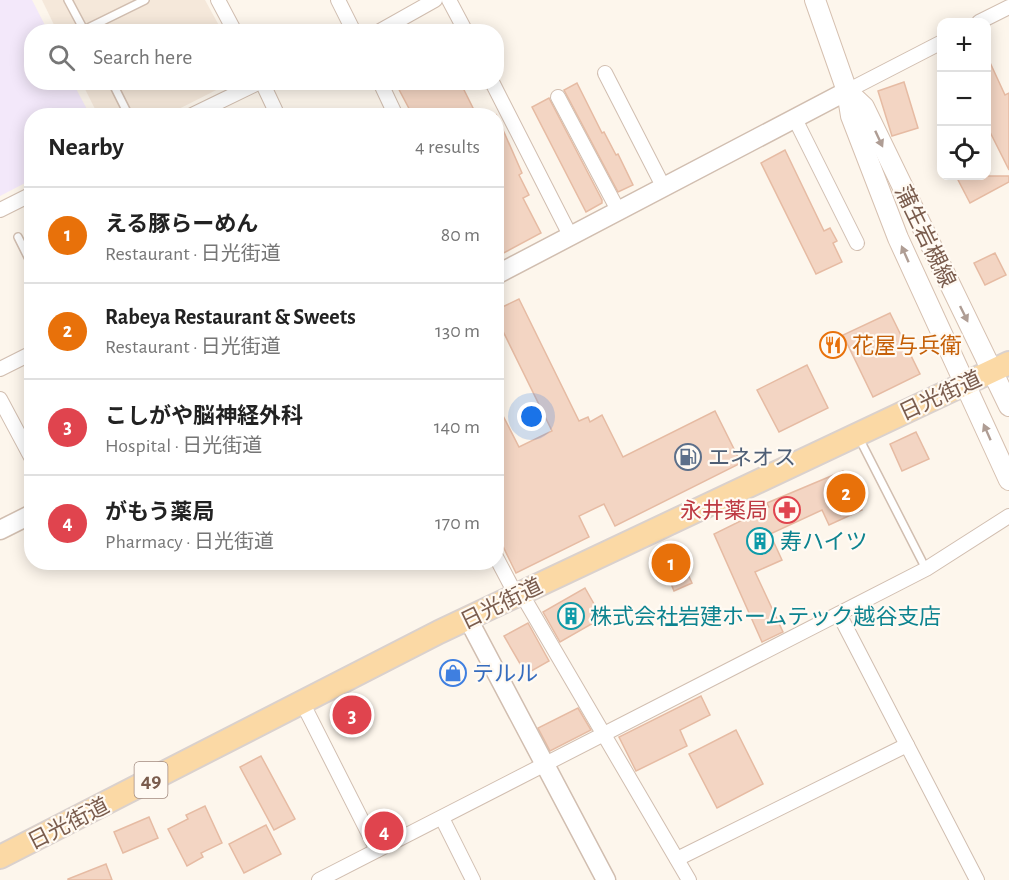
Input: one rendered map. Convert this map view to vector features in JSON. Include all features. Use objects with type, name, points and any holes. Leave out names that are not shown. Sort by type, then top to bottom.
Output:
[{"type":"main road","name":"蒲生岩槻線","points":[[815,0],[847,91],[864,107],[1001,367],[1009,406]]},
{"type":"main road","points":[[847,91],[851,116],[898,238],[1009,480]]},
{"type":"main road","name":"日光街道","points":[[0,857],[518,594],[1001,367]]},
{"type":"street","points":[[218,0],[231,24]]},
{"type":"street","points":[[338,0],[350,24]]},
{"type":"street","points":[[392,24],[435,0]]},
{"type":"street","points":[[449,0],[462,24]]},
{"type":"street","points":[[987,18],[1009,7]]},
{"type":"street","points":[[504,271],[937,45]]},
{"type":"street","points":[[605,73],[664,188]]},
{"type":"street","points":[[209,108],[252,90]]},
{"type":"street","points":[[268,90],[275,108]]},
{"type":"street","points":[[384,90],[392,108]]},
{"type":"street","points":[[496,90],[571,237]]},
{"type":"street","points":[[558,97],[619,212]]},
{"type":"street","points":[[795,119],[857,243]]},
{"type":"street","points":[[0,210],[24,198]]},
{"type":"street","points":[[0,369],[24,357]]},
{"type":"street","points":[[0,399],[24,444]]},
{"type":"street","points":[[319,880],[926,570],[1009,516]]},
{"type":"street","points":[[0,530],[24,518]]},
{"type":"street","points":[[504,570],[689,880]]},
{"type":"street","points":[[839,614],[977,880]]},
{"type":"street","points":[[468,619],[606,880]]},
{"type":"street","points":[[303,704],[377,850]]},
{"type":"street","points":[[677,859],[907,745]]},
{"type":"street","points":[[442,818],[473,880]]},
{"type":"lane","points":[[68,0],[80,24]]},
{"type":"lane","points":[[98,24],[145,0]]},
{"type":"lane","points":[[116,90],[125,108]]},
{"type":"lane","points":[[18,237],[24,249]]},
{"type":"lane","points":[[857,434],[926,570]]},
{"type":"shaded area","points":[[0,0],[32,0],[44,24],[24,24],[24,90],[77,90],[86,108],[24,108],[24,184],[0,196]]},
{"type":"shaded area","points":[[42,0],[205,0],[218,24],[54,24]]},
{"type":"shaded area","points":[[86,90],[216,90],[181,108],[94,108]]},
{"type":"building","points":[[991,65],[1005,95],[1009,93],[1009,170],[991,134]]},
{"type":"building","points":[[904,82],[918,128],[892,136],[878,91]]},
{"type":"building","points":[[577,83],[602,133],[604,132],[616,155],[618,154],[633,185],[618,192],[564,90]]},
{"type":"building","points":[[399,90],[464,90],[473,108],[409,108]]},
{"type":"building","points":[[549,98],[602,200],[602,203],[586,212],[532,107]]},
{"type":"building","points":[[504,132],[522,173],[519,175],[529,195],[523,198],[541,233],[504,253]]},
{"type":"building","points":[[785,150],[824,231],[830,228],[837,241],[833,243],[842,262],[816,274],[761,163]]},
{"type":"building","points":[[991,176],[1009,176],[1009,182],[970,203],[958,180],[991,180]]},
{"type":"building","points":[[995,253],[1006,275],[985,285],[974,263]]},
{"type":"building","points":[[519,299],[579,421],[588,417],[590,422],[602,415],[623,457],[715,411],[741,463],[615,526],[604,504],[579,516],[589,537],[516,573],[504,548],[504,418],[519,447],[552,431],[504,333],[504,306]]},
{"type":"building","points":[[890,313],[920,374],[873,397],[843,335]]},
{"type":"building","points":[[807,365],[828,408],[779,432],[757,390]]},
{"type":"building","points":[[916,432],[929,459],[902,471],[890,444]]},
{"type":"building","points":[[843,471],[862,510],[829,525],[822,510],[770,534],[782,560],[755,572],[783,632],[762,642],[714,534],[769,507],[767,503]]},
{"type":"building","points":[[678,552],[692,583],[674,591],[661,559]]},
{"type":"building","name":"株式会社岩建ホームテック越谷支店","points":[[585,588],[602,618],[560,642],[543,612]]},
{"type":"building","points":[[528,623],[549,661],[526,674],[504,636]]},
{"type":"building","points":[[701,696],[710,715],[680,730],[687,746],[636,771],[619,737]]},
{"type":"building","points":[[578,708],[591,730],[550,751],[538,728]]},
{"type":"building","points":[[736,730],[763,784],[717,808],[689,754]]},
{"type":"building","points":[[261,756],[295,819],[274,830],[240,767]]},
{"type":"building","points":[[205,806],[222,843],[201,853],[203,857],[187,866],[168,829],[188,819],[186,815]]},
{"type":"building","points":[[149,817],[158,838],[123,853],[114,832]]},
{"type":"building","points":[[266,825],[281,854],[244,873],[229,844]]},
{"type":"building","points":[[106,864],[112,880],[68,880],[68,879]]},
{"type":"place","name":"花屋与兵衛","points":[[833,345]]},
{"type":"place","name":"エネオス","points":[[688,457]]},
{"type":"place","name":"Rabeya Restaurant & Sweets","points":[[846,493]]},
{"type":"place","name":"永井薬局","points":[[787,510]]},
{"type":"place","name":"寿ハイツ","points":[[760,541]]},
{"type":"place","name":"える豚らーめん","points":[[671,563]]},
{"type":"place","name":"株式会社岩建ホームテック越谷支店","points":[[571,616]]},
{"type":"place","name":"テルル","points":[[453,673]]},
{"type":"place","name":"こしがや脳神経外科","points":[[352,715]]},
{"type":"place","name":"がもう薬局","points":[[384,831]]}]
